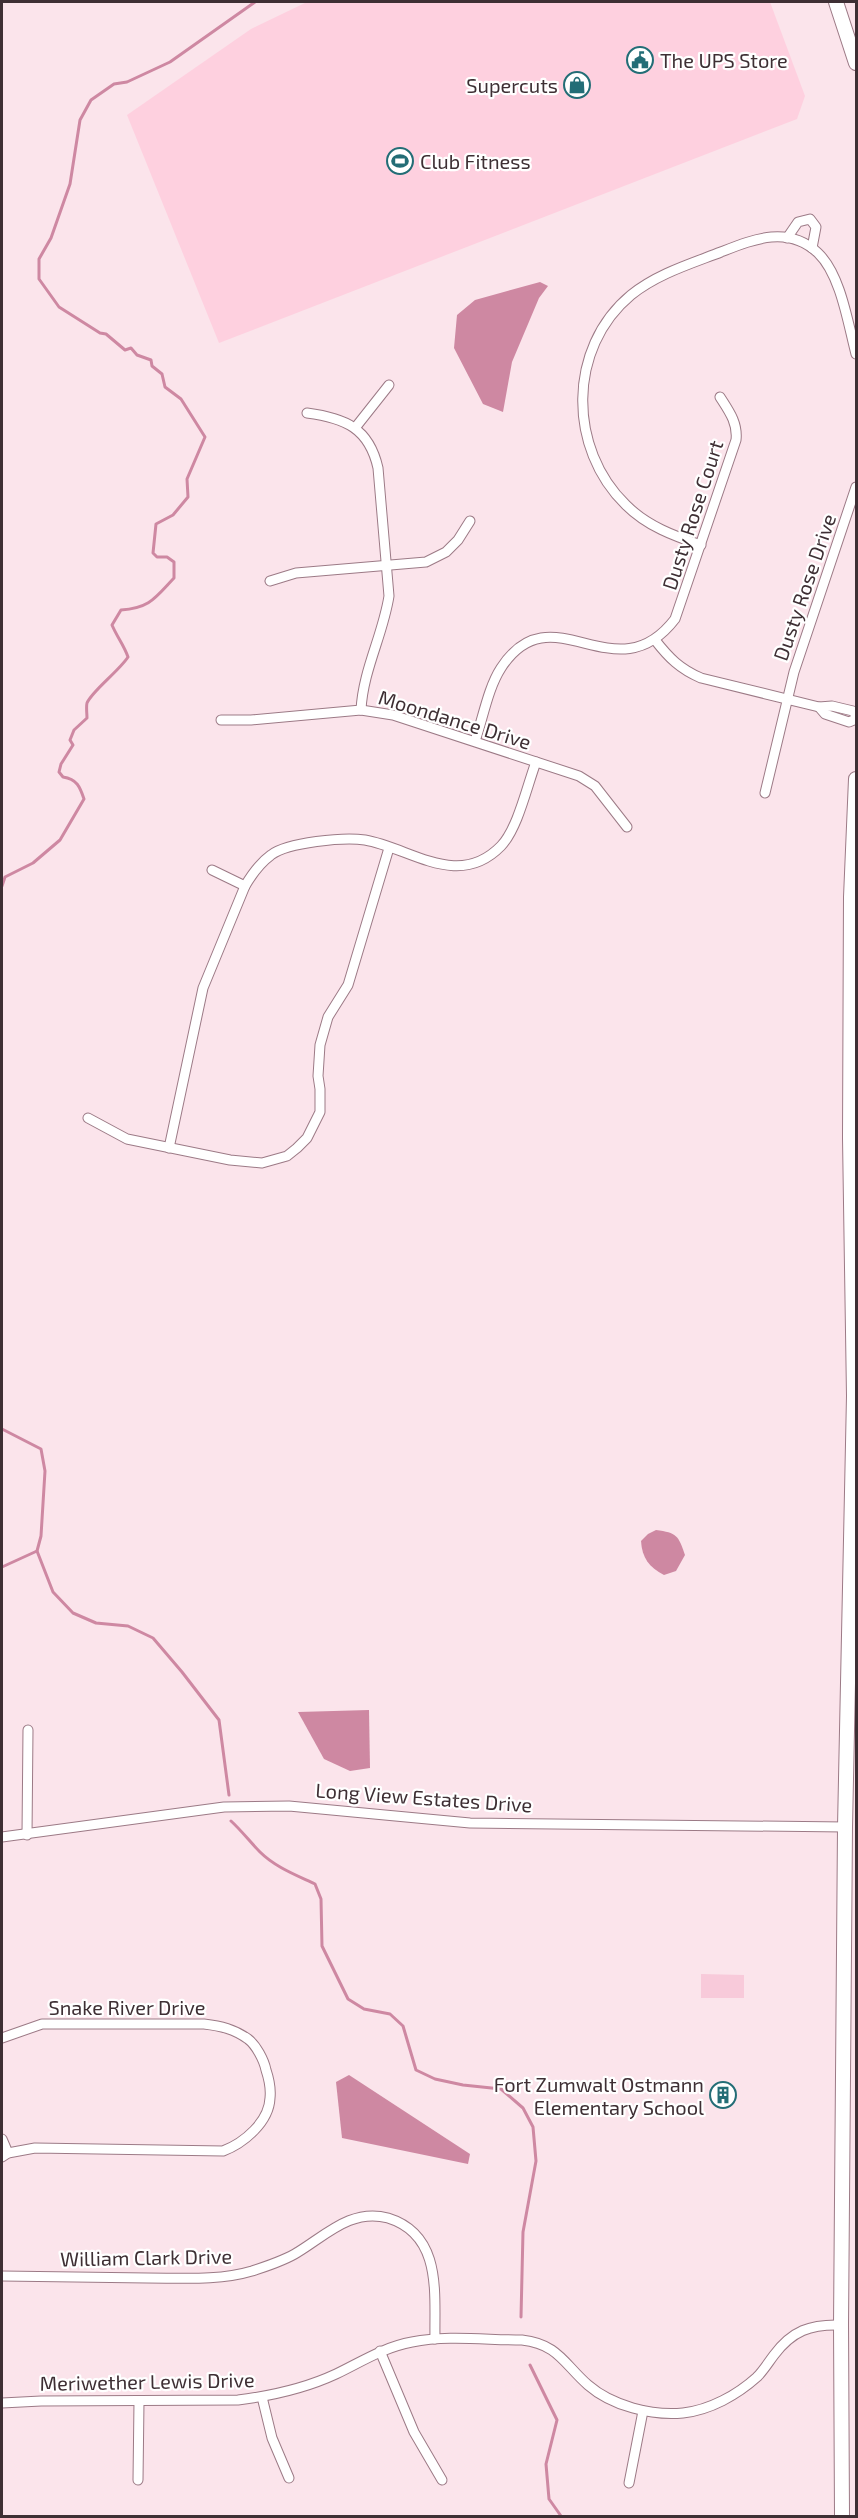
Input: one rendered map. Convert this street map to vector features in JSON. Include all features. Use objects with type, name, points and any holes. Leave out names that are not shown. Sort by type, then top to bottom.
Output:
[{"type":"main road","points":[[836,2],[856,63]]},
{"type":"main road","points":[[842,2517],[841,2325],[845,1827],[854,1396],[849,1138],[852,845],[856,779]]},
{"type":"street","points":[[788,238],[798,222],[810,219],[816,227],[812,248]]},
{"type":"street","points":[[701,545],[673,536],[643,519],[621,501],[603,478],[593,458],[584,429],[583,385],[588,360],[599,335],[614,313],[631,295],[653,280],[753,240],[766,236],[788,238],[812,248],[824,259],[835,280],[856,354]]},
{"type":"street","points":[[355,428],[389,385]]},
{"type":"street","name":"Dusty Rose Court","points":[[656,640],[675,619],[736,440],[738,430],[733,417],[720,397]]},
{"type":"street","points":[[307,413],[331,416],[345,421],[366,438],[376,456],[389,596],[387,611],[364,682],[362,710]]},
{"type":"street","name":"Dusty Rose Drive","points":[[765,793],[786,699],[856,487]]},
{"type":"street","points":[[270,581],[296,573],[426,562],[446,552],[459,540],[470,521]]},
{"type":"street","points":[[475,741],[501,668],[512,654],[536,639],[562,636],[604,649],[621,650],[635,649],[656,640],[671,660],[684,671],[701,678],[819,707],[825,714],[849,722],[856,717]]},
{"type":"street","name":"Moondance Drive","points":[[221,720],[251,720],[362,710],[414,721],[579,776],[595,786],[627,826]]},
{"type":"street","points":[[169,1148],[202,988],[252,873],[272,853],[301,844],[364,840],[447,866],[474,863],[489,856],[509,836],[536,762]]},
{"type":"street","points":[[88,1119],[128,1139],[230,1160],[262,1163],[287,1156],[308,1138],[320,1112],[318,1076],[320,1045],[328,1017],[348,985],[389,848]]},
{"type":"street","points":[[212,870],[246,886]]},
{"type":"street","points":[[27,1834],[28,1730]]},
{"type":"street","name":"Long View Estates Drive","points":[[2,1837],[224,1807],[267,1806],[289,1806],[470,1823],[845,1827]]},
{"type":"street","name":"Snake River Drive","points":[[2,2038],[29,2027],[53,2024],[204,2024],[228,2028],[250,2040],[264,2062],[270,2086],[268,2111],[244,2140],[223,2151],[35,2148],[5,2155]]},
{"type":"street","points":[[2,2139],[5,2155]]},
{"type":"street","name":"William Clark Drive","points":[[2,2276],[224,2277],[271,2265],[296,2254],[333,2227],[352,2219],[369,2216],[388,2218],[407,2228],[430,2257],[434,2276],[435,2339]]},
{"type":"street","name":"Meriwether Lewis Drive","points":[[2,2403],[220,2401],[262,2397],[334,2375],[380,2351],[412,2342],[435,2339],[536,2342],[557,2352],[589,2386],[605,2397],[643,2411],[683,2413],[724,2401],[758,2376],[784,2341],[794,2333],[825,2324],[841,2325]]},
{"type":"street","points":[[380,2351],[414,2432],[442,2480]]},
{"type":"street","points":[[262,2397],[272,2438],[289,2478]]},
{"type":"street","points":[[138,2480],[139,2402]]},
{"type":"street","points":[[629,2483],[643,2411]]},
{"type":"shaded area","points":[[307,2],[770,2],[805,96],[797,119],[219,343],[127,115],[251,29]]},
{"type":"shaded area","points":[[540,282],[548,286],[539,298],[512,362],[503,412],[483,404],[454,348],[457,315],[475,300]]},
{"type":"shaded area","points":[[656,1530],[676,1536],[685,1555],[676,1571],[664,1575],[647,1561],[642,1547],[641,1541]]},
{"type":"shaded area","points":[[369,1710],[370,1768],[350,1771],[324,1759],[298,1712]]},
{"type":"shaded area","points":[[701,1974],[744,1975],[744,1998],[701,1998]]},
{"type":"shaded area","points":[[349,2075],[470,2154],[468,2164],[342,2138],[336,2082]]},
{"type":"waterway","points":[[2,886],[5,877],[33,863],[60,840],[84,799],[77,784],[63,777],[59,772],[61,764],[73,745],[70,740],[74,730],[87,718],[87,705],[90,698],[128,657],[112,625],[121,610],[139,607],[151,601],[174,578],[174,562],[167,557],[157,557],[153,553],[156,524],[173,515],[188,497],[187,479],[205,437],[181,399],[165,387],[162,374],[152,366],[151,360],[137,355],[131,348],[125,350],[106,334],[100,333],[59,307],[39,279],[39,259],[51,238],[70,184],[80,120],[91,100],[114,84],[127,82],[170,62],[255,2]]},
{"type":"waterway","points":[[2,1429],[41,1449],[45,1471],[41,1536],[37,1551],[53,1592],[73,1613],[96,1623],[128,1626],[153,1638],[219,1720],[229,1795]]},
{"type":"waterway","points":[[2,1567],[37,1551]]},
{"type":"waterway","points":[[231,1821],[272,1862],[315,1884],[321,1899],[322,1946],[348,1999],[364,2009],[390,2014],[403,2026],[416,2070],[435,2079],[501,2089],[523,2108],[533,2127],[536,2161],[523,2232],[521,2317]]},
{"type":"waterway","points":[[530,2365],[557,2420],[546,2464],[549,2499],[561,2516]]},
{"type":"place","name":"The UPS Store","points":[[640,60]]},
{"type":"place","name":"Supercuts","points":[[577,85]]},
{"type":"place","name":"Club Fitness","points":[[400,161]]},
{"type":"place","name":"Fort Zumwalt Ostmann Elementary School","points":[[723,2095]]}]
